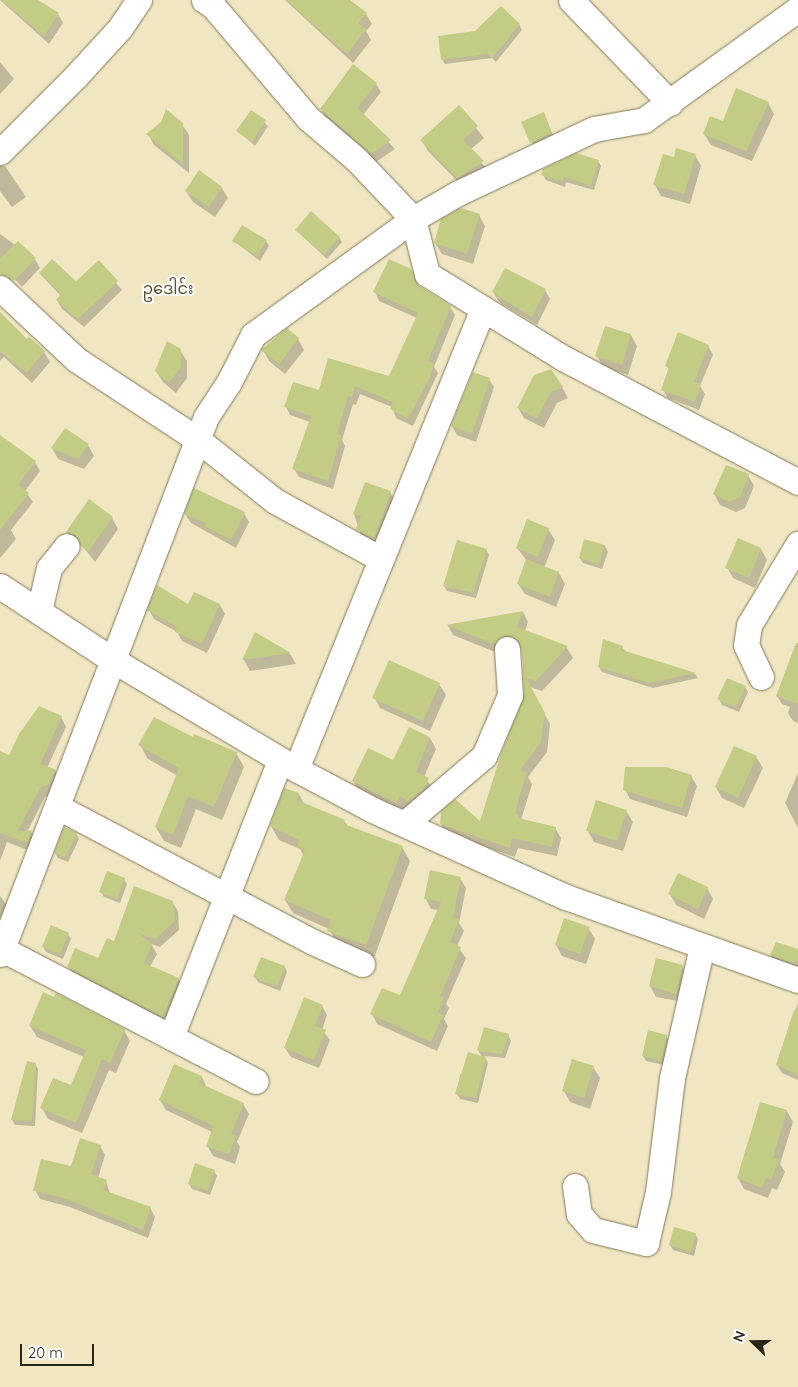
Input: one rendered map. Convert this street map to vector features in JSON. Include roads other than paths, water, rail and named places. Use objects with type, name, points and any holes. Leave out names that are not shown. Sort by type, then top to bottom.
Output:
[{"type":"street","points":[[0,152],[82,70],[120,28],[139,0]]},
{"type":"street","points":[[204,0],[214,6],[309,119],[356,159],[413,219],[427,274],[563,358],[798,482]]},
{"type":"street","points":[[571,0],[670,103]]},
{"type":"street","points":[[256,1081],[1,951],[58,807],[112,659],[206,417],[229,382],[253,335],[413,219],[458,193],[594,129],[644,120],[798,9]]},
{"type":"street","points":[[0,288],[77,360],[197,439],[275,501],[381,559]]},
{"type":"street","points":[[171,1037],[225,896],[288,764],[381,559],[483,308]]},
{"type":"street","points":[[761,677],[746,645],[749,625],[798,544]]},
{"type":"street","points":[[39,611],[48,568],[67,546]]},
{"type":"street","points":[[0,586],[112,659],[288,764],[404,824],[566,896],[798,980]]},
{"type":"street","points":[[404,824],[484,756],[510,695],[507,649]]},
{"type":"street","points":[[58,807],[313,942],[362,964]]},
{"type":"street","points":[[575,1186],[579,1214],[593,1230],[646,1243],[658,1192],[672,1078],[702,946]]},
{"type":"district","name":"ဥဒေါင်း","points":[[168,288]]}]
